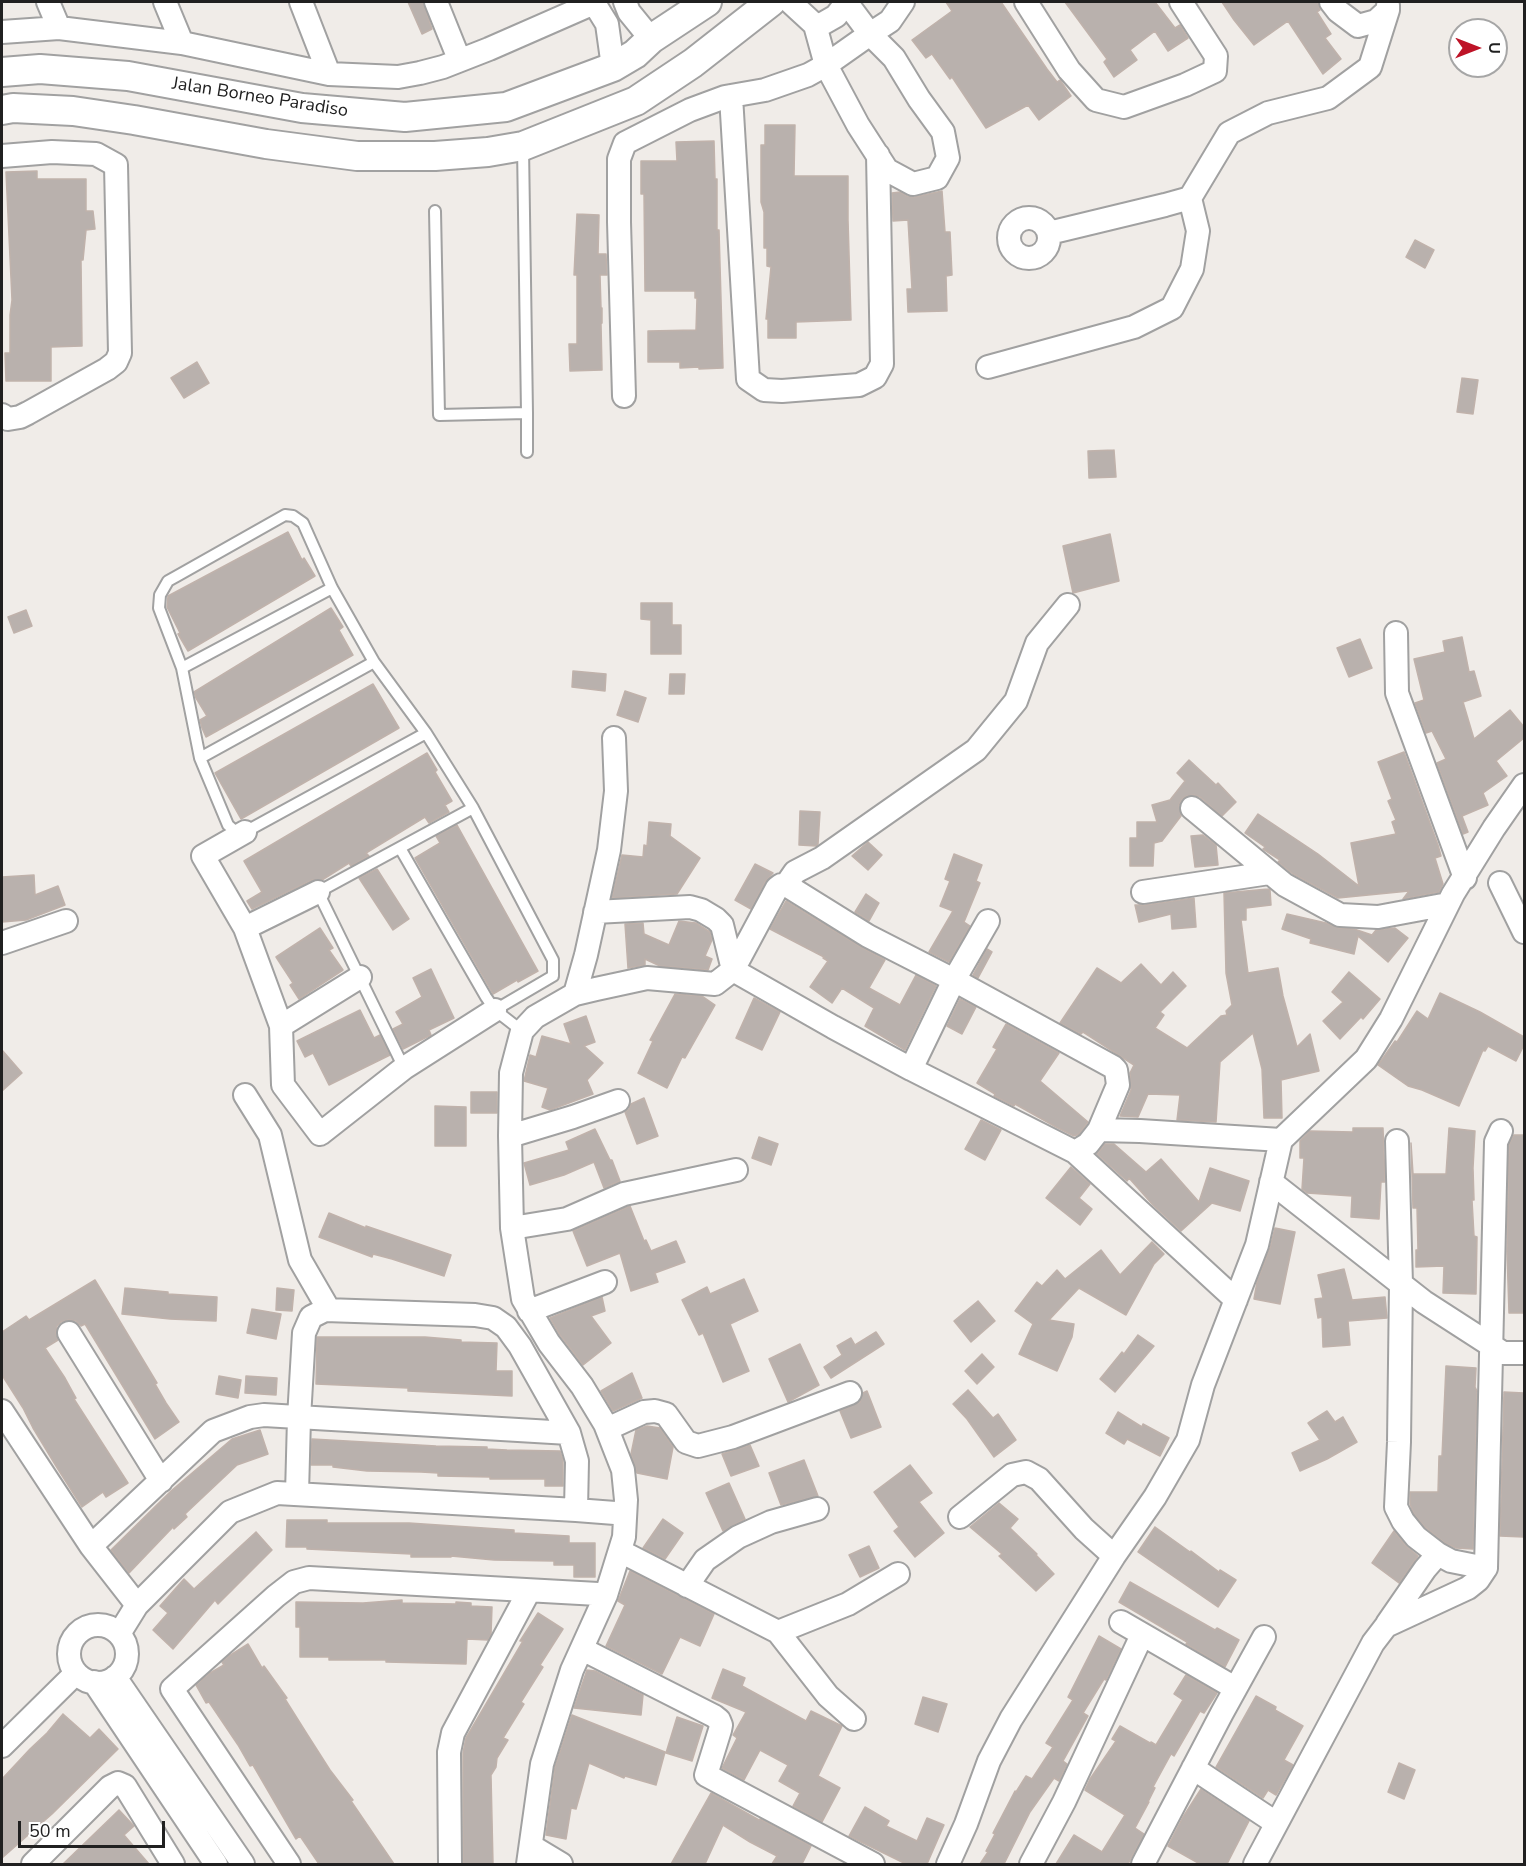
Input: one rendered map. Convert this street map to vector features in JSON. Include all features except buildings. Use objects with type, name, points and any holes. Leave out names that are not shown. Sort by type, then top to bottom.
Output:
[{"type":"street","points":[[48,2],[59,28]]},
{"type":"street","points":[[165,2],[182,43]]},
{"type":"street","points":[[301,2],[329,74]]},
{"type":"street","points":[[436,2],[459,59]]},
{"type":"street","points":[[2,32],[59,28],[182,43],[329,74],[398,77],[443,67],[595,2],[607,24],[613,67]]},
{"type":"street","points":[[625,2],[629,12],[651,39]]},
{"type":"street","name":"Jalan Borneo Paradiso","points":[[2,72],[40,69],[128,76],[302,108],[405,117],[506,107],[613,67],[635,54],[651,39],[707,2]]},
{"type":"street","points":[[2,110],[13,108],[73,111],[357,156],[435,156],[488,152],[522,146],[636,101],[693,63],[771,2]]},
{"type":"street","points":[[790,2],[815,25],[826,65],[858,125],[887,170],[913,184],[938,178],[948,158],[943,132],[894,58],[870,34],[846,2],[836,16],[822,24],[815,25]]},
{"type":"street","points":[[624,396],[619,159],[625,143],[690,110],[731,96],[765,90],[808,75],[890,21],[903,2]]},
{"type":"street","points":[[1026,2],[1069,70],[1096,100],[1124,107],[1185,85],[1215,70],[1216,56],[1181,2]]},
{"type":"street","points":[[1340,5],[1358,26],[1376,21],[1388,6]]},
{"type":"street","points":[[988,368],[1134,327],[1172,308],[1192,269],[1198,231],[1190,198],[1229,133],[1268,112],[1328,98],[1370,67],[1388,6]]},
{"type":"street","points":[[731,96],[748,379],[764,390],[782,391],[859,385],[875,377],[882,363],[878,155]]},
{"type":"street","points":[[299,148],[302,108]]},
{"type":"street","points":[[2,156],[52,152],[96,154],[116,165],[120,353],[116,362],[107,369],[28,413],[8,419],[2,416]]},
{"type":"street","points":[[1049,233],[1190,198]]},
{"type":"street","points":[[786,885],[795,872],[822,858],[976,750],[1016,701],[1037,643],[1068,605]]},
{"type":"street","points":[[1396,633],[1397,693],[1465,878]]},
{"type":"street","points":[[575,994],[609,850],[616,791],[614,738]]},
{"type":"street","points":[[948,1864],[966,1824],[989,1761],[1011,1719],[1114,1556],[1155,1497],[1188,1440],[1203,1385],[1257,1245],[1281,1140],[1366,1059],[1391,1019],[1448,904],[1494,828],[1524,785]]},
{"type":"street","points":[[1192,808],[1285,885],[1340,915],[1378,917],[1448,904]]},
{"type":"street","points":[[245,832],[203,856],[245,928],[281,1026],[283,1085],[320,1134],[404,1068],[495,1010]]},
{"type":"street","points":[[1143,892],[1269,873]]},
{"type":"street","points":[[1500,883],[1524,932]]},
{"type":"street","points":[[561,1864],[529,1856],[542,1764],[572,1670],[606,1595],[624,1537],[627,1500],[623,1470],[607,1429],[582,1386],[549,1343],[522,1299],[512,1228],[510,1136],[511,1074],[522,1031],[535,1017],[575,994],[647,978],[714,984],[733,970],[777,888],[786,885],[868,936],[954,980],[1116,1070],[1118,1085],[1099,1130],[1088,1144],[1075,1152]]},
{"type":"street","points":[[245,928],[318,892]]},
{"type":"street","points":[[595,912],[690,908],[701,910],[716,919],[722,925],[733,970],[911,1069],[1075,1152],[1236,1300]]},
{"type":"street","points":[[2,942],[66,921]]},
{"type":"street","points":[[911,1069],[954,980],[988,921]]},
{"type":"street","points":[[281,1026],[360,977]]},
{"type":"street","points":[[245,1095],[270,1134],[300,1260],[328,1310]]},
{"type":"street","points":[[510,1136],[618,1101]]},
{"type":"street","points":[[1099,1130],[1281,1140]]},
{"type":"street","points":[[1386,1626],[1468,1588],[1478,1580],[1486,1568],[1496,1142],[1501,1131]]},
{"type":"street","points":[[1397,1141],[1401,1284],[1396,1507],[1403,1521],[1416,1537],[1438,1554],[1451,1561],[1486,1568]]},
{"type":"street","points":[[512,1228],[567,1220],[624,1194],[736,1170]]},
{"type":"street","points":[[1271,1182],[1424,1302],[1503,1353],[1524,1353]]},
{"type":"street","points":[[529,1311],[605,1282]]},
{"type":"street","points":[[297,1494],[304,1333],[311,1317],[325,1310],[475,1315],[493,1318],[506,1327],[520,1346],[569,1433],[577,1461],[576,1509]]},
{"type":"street","points":[[69,1333],[161,1481]]},
{"type":"street","points":[[607,1429],[644,1412],[655,1411],[666,1414],[686,1442],[698,1446],[733,1437],[850,1393]]},
{"type":"street","points":[[2,1411],[91,1546],[137,1605]]},
{"type":"street","points":[[91,1546],[213,1431],[264,1415],[569,1433]]},
{"type":"street","points":[[960,1517],[1012,1475],[1026,1472],[1039,1479],[1084,1529],[1114,1556]]},
{"type":"street","points":[[119,1634],[137,1605],[230,1512],[277,1493],[615,1513]]},
{"type":"street","points":[[687,1586],[705,1560],[738,1537],[771,1522],[817,1509]]},
{"type":"street","points":[[620,1551],[778,1632],[828,1696],[854,1719]]},
{"type":"street","points":[[1255,1864],[1373,1643],[1438,1554]]},
{"type":"street","points":[[778,1632],[848,1604],[898,1574]]},
{"type":"street","points":[[289,1864],[172,1689],[276,1596],[294,1582],[309,1578],[598,1594]]},
{"type":"street","points":[[450,1864],[448,1752],[453,1733],[529,1591]]},
{"type":"street","points":[[1121,1622],[1235,1688]]},
{"type":"street","points":[[2,1746],[95,1677],[123,1668],[126,1656],[125,1645],[119,1634],[110,1627],[88,1626],[79,1632],[72,1641],[69,1652],[70,1663],[95,1677],[243,1864]]},
{"type":"street","points":[[1031,1864],[1064,1803],[1143,1635]]},
{"type":"street","points":[[1143,1864],[1264,1637]]},
{"type":"street","points":[[582,1649],[719,1720],[720,1730],[706,1775],[873,1864]]},
{"type":"street","points":[[95,1677],[216,1864]]},
{"type":"street","points":[[1193,1768],[1276,1824]]},
{"type":"street","points":[[33,1864],[111,1787],[118,1783],[125,1786],[173,1864]]},
{"type":"lane","points":[[522,146],[527,452]]},
{"type":"lane","points":[[435,211],[439,415],[527,413]]},
{"type":"lane","points":[[426,733],[245,832],[236,832],[228,825],[200,758],[182,668],[159,608],[160,595],[168,581],[285,515],[293,516],[303,523],[332,588],[374,662],[426,733],[473,808],[553,960],[553,976],[495,1010]]},
{"type":"lane","points":[[182,668],[332,588]]},
{"type":"lane","points":[[200,758],[374,662]]},
{"type":"lane","points":[[404,1068],[318,892],[473,808]]},
{"type":"lane","points":[[400,848],[486,997],[495,1010],[522,1031]]}]
